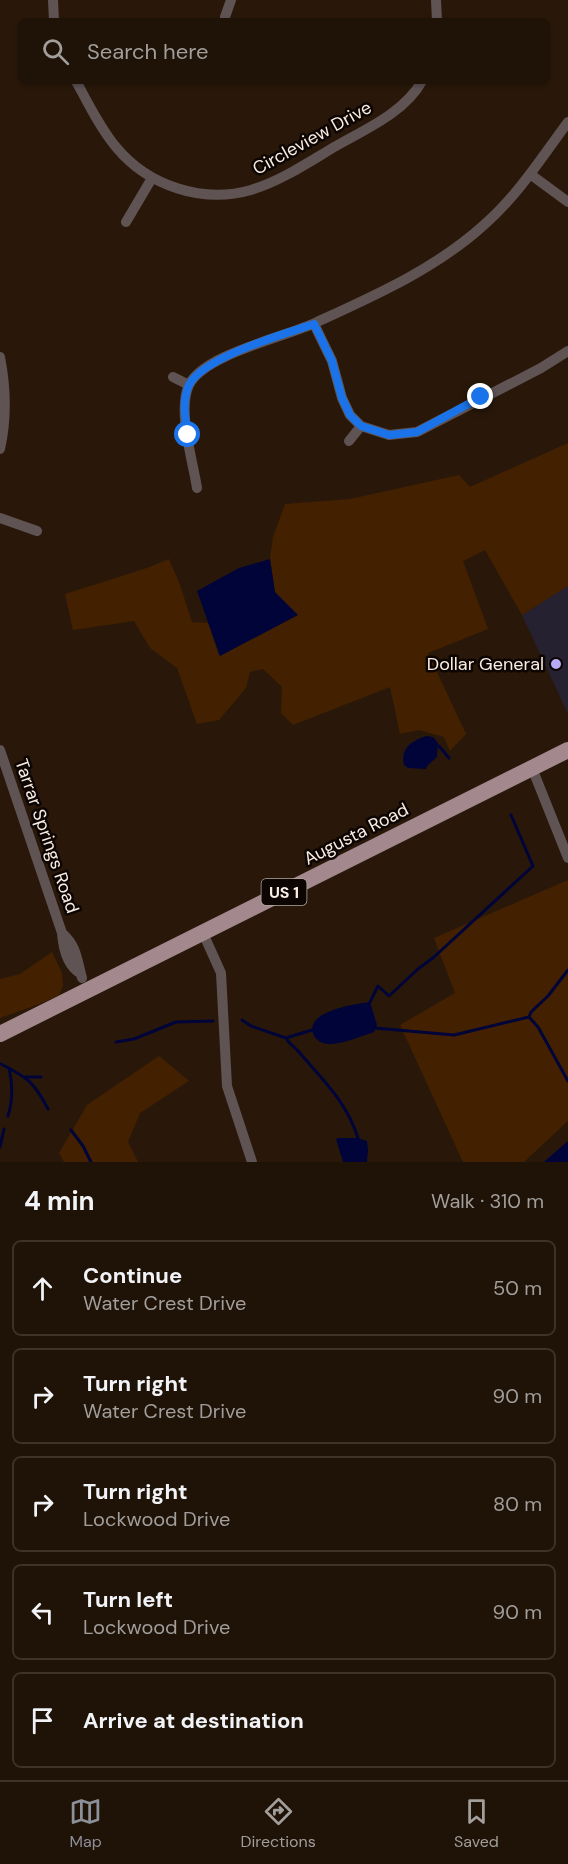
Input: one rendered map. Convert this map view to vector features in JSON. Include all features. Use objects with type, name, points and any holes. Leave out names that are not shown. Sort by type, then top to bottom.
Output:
[{"type":"main road","name":"Augusta Road","points":[[0,1034],[84,982],[203,933],[568,750]]},
{"type":"street","points":[[53,0],[54,18]]},
{"type":"street","points":[[225,17],[231,0]]},
{"type":"street","points":[[436,0],[437,18]]},
{"type":"street","name":"Circleview Drive","points":[[78,84],[116,147],[152,178],[167,185],[201,194],[227,194],[253,189],[300,167],[383,118],[411,97],[420,84]]},
{"type":"street","points":[[197,488],[185,408],[189,385],[201,370],[230,355],[314,324],[441,259],[487,223],[530,174],[568,122]]},
{"type":"street","points":[[530,174],[568,202]]},
{"type":"street","points":[[126,222],[152,178]]},
{"type":"street","points":[[314,324],[332,361],[342,398],[350,415],[361,426],[389,435],[417,432],[541,368],[568,351]]},
{"type":"street","points":[[0,357],[5,410],[0,448]]},
{"type":"street","points":[[173,377],[189,385]]},
{"type":"street","points":[[349,441],[361,426]]},
{"type":"street","points":[[0,518],[37,531]]},
{"type":"street","name":"Tarrar Springs Road","points":[[0,750],[62,933],[63,945],[72,967],[84,982]]},
{"type":"street","points":[[532,768],[568,858]]},
{"type":"street","points":[[203,933],[221,973],[227,1086],[252,1162]]},
{"type":"shaded area","points":[[568,443],[568,586],[522,615],[485,550],[463,561],[488,629],[428,653],[466,734],[450,751],[444,737],[419,730],[400,734],[390,687],[293,725],[281,713],[282,687],[263,669],[250,672],[246,688],[219,720],[197,724],[177,668],[150,648],[134,621],[73,630],[65,594],[169,559],[192,622],[208,623],[219,656],[275,592],[270,559],[273,537],[285,504],[350,499],[459,475],[470,487]]},
{"type":"shaded area","points":[[270,559],[275,592],[298,615],[220,656],[197,591],[239,568]]},
{"type":"shaded area","name":"Dollar General","points":[[568,586],[568,714],[522,615]]},
{"type":"shaded area","points":[[426,736],[433,737],[438,743],[437,757],[426,769],[408,768],[404,765],[403,759],[405,750],[411,743]]},
{"type":"shaded area","points":[[568,880],[568,1121],[524,1162],[463,1162],[400,1025],[455,993],[434,938]]},
{"type":"shaded area","points":[[52,952],[62,973],[63,986],[59,995],[0,1018],[0,979],[20,974]]},
{"type":"shaded area","points":[[370,1002],[377,1025],[374,1032],[335,1044],[322,1043],[314,1036],[312,1027],[323,1015],[332,1010]]},
{"type":"shaded area","points":[[159,1056],[189,1081],[140,1113],[128,1142],[138,1162],[64,1162],[59,1153],[87,1105]]},
{"type":"shaded area","points":[[358,1138],[367,1141],[367,1162],[343,1162],[336,1139]]},
{"type":"shaded area","points":[[568,1141],[568,1162],[544,1162],[545,1161]]},
{"type":"waterway","points":[[439,746],[449,758]]},
{"type":"waterway","points":[[370,1002],[378,986],[389,996],[533,866],[511,815]]},
{"type":"waterway","points":[[375,1028],[454,1035],[529,1017],[568,970]]},
{"type":"waterway","points":[[529,1017],[538,1027],[568,1081]]},
{"type":"waterway","points":[[242,1020],[251,1026],[286,1038],[341,1102],[358,1138]]},
{"type":"waterway","points":[[116,1042],[134,1039],[176,1022],[213,1021]]},
{"type":"waterway","points":[[286,1038],[312,1030]]},
{"type":"waterway","points":[[1,1064],[29,1082],[39,1093],[48,1109]]},
{"type":"waterway","points":[[8,1116],[12,1092],[9,1068]]},
{"type":"waterway","points":[[25,1077],[41,1077]]},
{"type":"waterway","points":[[0,1147],[4,1129]]},
{"type":"waterway","points":[[71,1130],[91,1162]]},
{"type":"place","name":"Dollar General","points":[[556,664]]},
{"type":"route","points":[[188,435],[186,394],[194,376],[230,355],[314,324],[336,370],[342,398],[350,415],[361,426],[389,435],[417,432],[481,397]]}]
